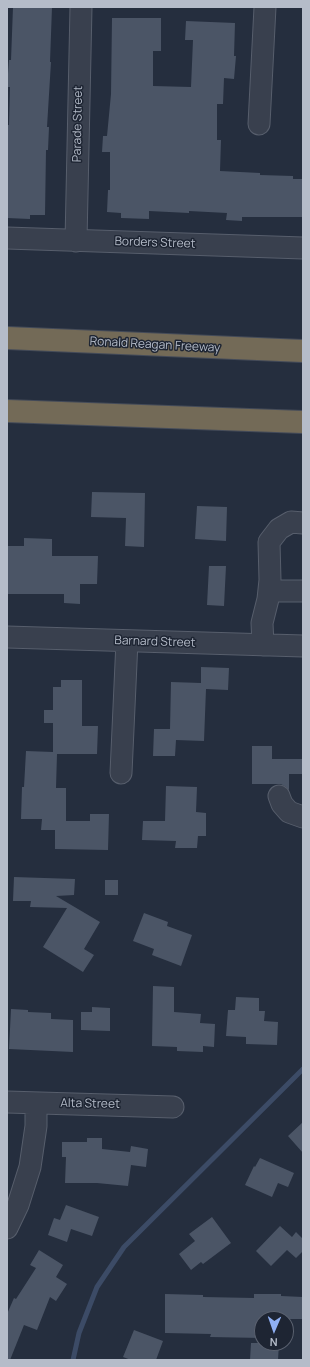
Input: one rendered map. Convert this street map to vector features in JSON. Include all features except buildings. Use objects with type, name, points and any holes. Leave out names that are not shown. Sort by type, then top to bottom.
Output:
[{"type":"highway","name":"Ronald Reagan Freeway","points":[[7,338],[303,351]]},
{"type":"highway","points":[[7,411],[303,422]]},
{"type":"street","name":"Parade Street","points":[[76,241],[81,7]]},
{"type":"street","points":[[259,124],[265,7]]},
{"type":"street","name":"Borders Street","points":[[7,238],[303,248]]},
{"type":"street","points":[[263,644],[262,623],[269,591],[270,542],[279,529],[291,522],[303,523]]},
{"type":"street","points":[[269,591],[303,591]]},
{"type":"street","name":"Barnard Street","points":[[7,636],[303,646]]},
{"type":"street","points":[[121,773],[127,641]]},
{"type":"street","points":[[279,796],[282,804],[289,812],[303,817]]},
{"type":"street","name":"Alta Street","points":[[7,1102],[174,1107]]},
{"type":"street","points":[[7,1228],[18,1205],[30,1167],[36,1126],[36,1103]]},
{"type":"waterway","points":[[73,1360],[79,1333],[97,1287],[124,1247],[303,1069]]}]
